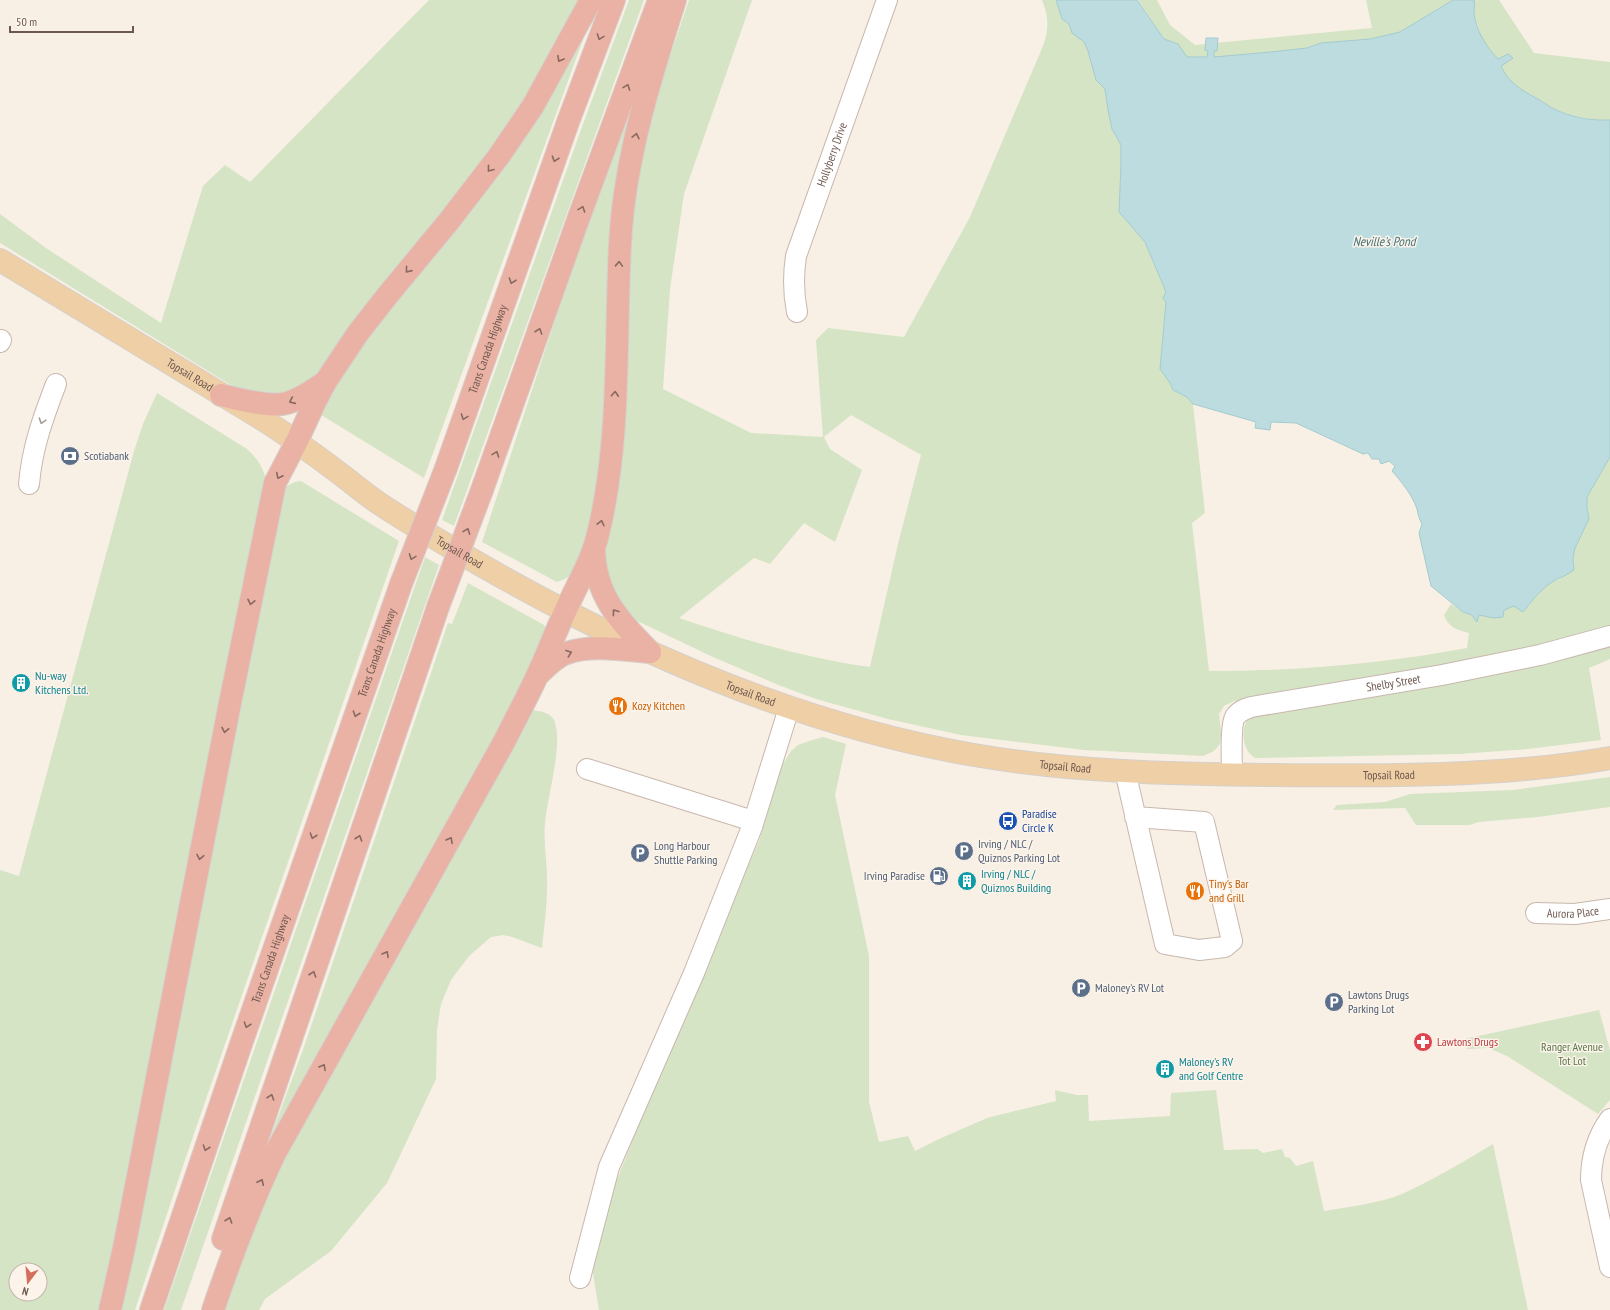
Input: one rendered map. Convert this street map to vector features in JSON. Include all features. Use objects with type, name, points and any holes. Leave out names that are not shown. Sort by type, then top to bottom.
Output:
[{"type":"highway","points":[[110,1310],[124,1248],[275,483],[326,381],[358,334],[387,296],[449,221],[499,156],[533,106],[591,0]]},
{"type":"highway","name":"Trans Canada Highway","points":[[151,1310],[240,1047],[401,584],[446,468],[568,122],[614,0]]},
{"type":"highway","points":[[198,1310],[438,607],[482,490],[576,224],[659,0]]},
{"type":"highway","points":[[213,1310],[236,1242],[254,1197],[274,1155],[504,742],[538,675],[594,548],[606,496],[610,459],[616,384],[620,244],[624,203],[635,140],[645,98],[675,0]]},
{"type":"highway","points":[[221,395],[253,402],[286,404],[310,392],[326,381]]},
{"type":"highway","points":[[594,548],[596,574],[603,595],[618,617],[650,652]]},
{"type":"highway","points":[[538,675],[556,659],[575,650],[602,649],[650,652]]},
{"type":"main road","name":"Topsail Road","points":[[1,263],[297,441],[379,504],[503,578],[565,611],[650,652],[789,708],[837,724],[942,749],[1037,764],[1124,771],[1232,774],[1447,774],[1532,768],[1610,758]]},
{"type":"street","name":"Hollyberry Drive","points":[[797,312],[793,278],[796,256],[887,0]]},
{"type":"street","points":[[29,484],[31,461],[35,446],[43,418],[56,384]]},
{"type":"street","name":"Shelby Street","points":[[1232,774],[1233,725],[1235,717],[1241,711],[1251,707],[1449,674],[1540,655],[1610,636]]},
{"type":"street","points":[[580,1278],[608,1167],[694,973],[753,821],[789,708]]},
{"type":"street","points":[[586,769],[753,821]]},
{"type":"street","points":[[1124,771],[1165,944],[1199,950],[1225,947],[1232,941],[1204,822],[1135,817]]},
{"type":"street","name":"Aurora Place","points":[[1536,913],[1575,914],[1610,909]]},
{"type":"street","points":[[1610,1119],[1596,1146],[1591,1169],[1591,1180],[1610,1267]]},
{"type":"green space","points":[[429,0],[583,0],[530,99],[407,259],[319,370],[303,388],[294,394],[247,395],[0,243],[0,214],[46,248],[161,323],[203,186],[225,165],[250,182]]},
{"type":"green space","points":[[629,0],[644,0],[454,526],[442,520],[583,124]]},
{"type":"green space","points":[[689,0],[752,0],[684,194],[670,289],[663,389],[751,433],[823,437],[816,340],[828,328],[904,337],[970,217],[1043,46],[1046,34],[1047,18],[1042,0],[1056,0],[1069,24],[1072,33],[1084,42],[1096,80],[1105,89],[1112,129],[1121,145],[1119,212],[1145,242],[1166,292],[1160,369],[1173,390],[1187,397],[1193,404],[1205,513],[1192,523],[1209,671],[1274,670],[1339,666],[1435,654],[1467,648],[1469,633],[1461,631],[1451,625],[1444,615],[1451,604],[1463,612],[1472,615],[1477,622],[1479,615],[1494,618],[1504,610],[1514,606],[1523,612],[1542,589],[1553,581],[1559,580],[1574,565],[1573,559],[1575,548],[1589,519],[1587,497],[1610,457],[1610,628],[1563,642],[1286,695],[1234,701],[1224,706],[1219,714],[1221,740],[1219,745],[1211,753],[1203,756],[1084,750],[961,735],[888,719],[816,699],[781,686],[713,657],[631,618],[607,583],[603,561],[631,222],[643,148],[659,89]],"holes":[[[851,415],[921,455],[898,544],[870,667],[773,647],[679,618],[754,558],[770,564],[804,523],[835,542],[862,470],[830,449],[824,437]]]},
{"type":"green space","points":[[1138,0],[1157,0],[1170,25],[1195,45],[1372,28],[1366,0],[1453,0],[1400,32],[1370,39],[1321,43],[1307,48],[1223,57],[1187,58],[1178,44],[1164,39]]},
{"type":"green space","points":[[1474,0],[1499,0],[1534,53],[1610,62],[1610,120],[1596,120],[1571,115],[1552,108],[1518,88],[1504,74],[1498,59],[1488,49],[1482,38],[1474,14]]},
{"type":"green space","points":[[597,1],[424,478],[318,413],[322,402]]},
{"type":"green space","points":[[643,72],[607,424],[593,533],[573,573],[565,579],[557,582],[482,542],[583,235]]},
{"type":"green space","points":[[157,393],[247,449],[259,462],[266,479],[103,1310],[0,1310],[0,870],[19,876],[134,451],[143,424]]},
{"type":"green space","points":[[301,481],[399,541],[186,1157],[135,1310],[115,1310],[281,493],[290,484]]},
{"type":"green space","points":[[425,557],[439,565],[181,1310],[164,1310]]},
{"type":"green space","points":[[468,583],[544,625],[546,630],[534,666],[249,1195],[304,1047],[448,623],[452,624]]},
{"type":"green space","points":[[1610,645],[1610,659],[1589,668],[1601,740],[1528,749],[1459,754],[1255,758],[1247,750],[1245,745],[1244,727],[1249,717]]},
{"type":"green space","points":[[530,710],[543,712],[552,717],[557,730],[556,756],[545,823],[547,895],[542,948],[503,935],[491,937],[469,956],[451,980],[441,1004],[437,1030],[436,1079],[387,1183],[331,1251],[265,1299],[259,1310],[223,1310],[279,1161]]},
{"type":"green space","points":[[823,737],[846,744],[835,795],[869,956],[869,1102],[879,1142],[908,1136],[915,1151],[987,1118],[1056,1101],[1055,1090],[1077,1095],[1088,1095],[1089,1121],[1170,1116],[1171,1093],[1216,1090],[1224,1150],[1257,1149],[1263,1153],[1282,1149],[1285,1157],[1290,1158],[1296,1166],[1313,1161],[1324,1211],[1374,1202],[1402,1194],[1437,1177],[1493,1144],[1528,1310],[599,1310],[592,1267],[604,1212],[691,995],[759,841],[781,767],[791,751],[798,745]]},
{"type":"green space","points":[[1610,777],[1610,807],[1538,817],[1478,822],[1470,825],[1416,825],[1405,808],[1333,810],[1337,805],[1385,802],[1410,794],[1513,790]]},
{"type":"green space","name":"Ranger Avenue Tot Lot","points":[[1599,1010],[1610,1050],[1610,1100],[1598,1114],[1507,1056],[1488,1048],[1467,1049],[1464,1039]]},
{"type":"water","name":"Neville's Pond","points":[[1056,0],[1137,0],[1164,39],[1178,44],[1187,57],[1207,57],[1208,51],[1205,50],[1206,38],[1218,38],[1217,51],[1214,51],[1214,57],[1307,48],[1321,43],[1370,39],[1400,32],[1453,0],[1474,0],[1474,13],[1477,26],[1489,49],[1498,59],[1508,54],[1513,58],[1501,66],[1511,81],[1525,92],[1552,108],[1566,114],[1595,120],[1610,120],[1610,457],[1587,497],[1589,519],[1575,548],[1573,559],[1574,570],[1548,585],[1536,596],[1523,612],[1514,606],[1504,610],[1503,617],[1494,618],[1479,615],[1477,622],[1472,615],[1463,612],[1431,586],[1419,533],[1422,524],[1417,509],[1410,494],[1392,471],[1395,466],[1389,461],[1381,464],[1379,459],[1372,459],[1368,453],[1363,454],[1296,423],[1271,422],[1270,430],[1255,428],[1256,422],[1193,404],[1187,397],[1173,390],[1160,369],[1166,302],[1163,298],[1166,292],[1145,242],[1119,212],[1121,145],[1112,129],[1105,89],[1096,80],[1084,42],[1072,33],[1069,24],[1062,19]]},
{"type":"place","name":"Scotiabank","points":[[70,456]]},
{"type":"place","name":"Nu-way Kitchens Ltd.","points":[[21,683]]},
{"type":"place","name":"Kozy Kitchen","points":[[618,706]]},
{"type":"place","name":"Paradise Circle K","points":[[1008,821]]},
{"type":"place","name":"Irving / NLC / Quiznos Parking Lot","points":[[964,851]]},
{"type":"place","name":"Long Harbour Shuttle Parking","points":[[640,853]]},
{"type":"place","name":"Irving Paradise","points":[[939,876]]},
{"type":"place","name":"Irving / NLC / Quiznos Building","points":[[967,881]]},
{"type":"place","name":"Tiny's Bar and Grill","points":[[1195,891]]},
{"type":"place","name":"Maloney's RV Lot","points":[[1081,988]]},
{"type":"place","name":"Lawtons Drugs Parking Lot","points":[[1334,1002]]},
{"type":"place","name":"Lawtons Drugs","points":[[1423,1042]]},
{"type":"place","name":"Maloney's RV and Golf Centre","points":[[1165,1069]]}]
